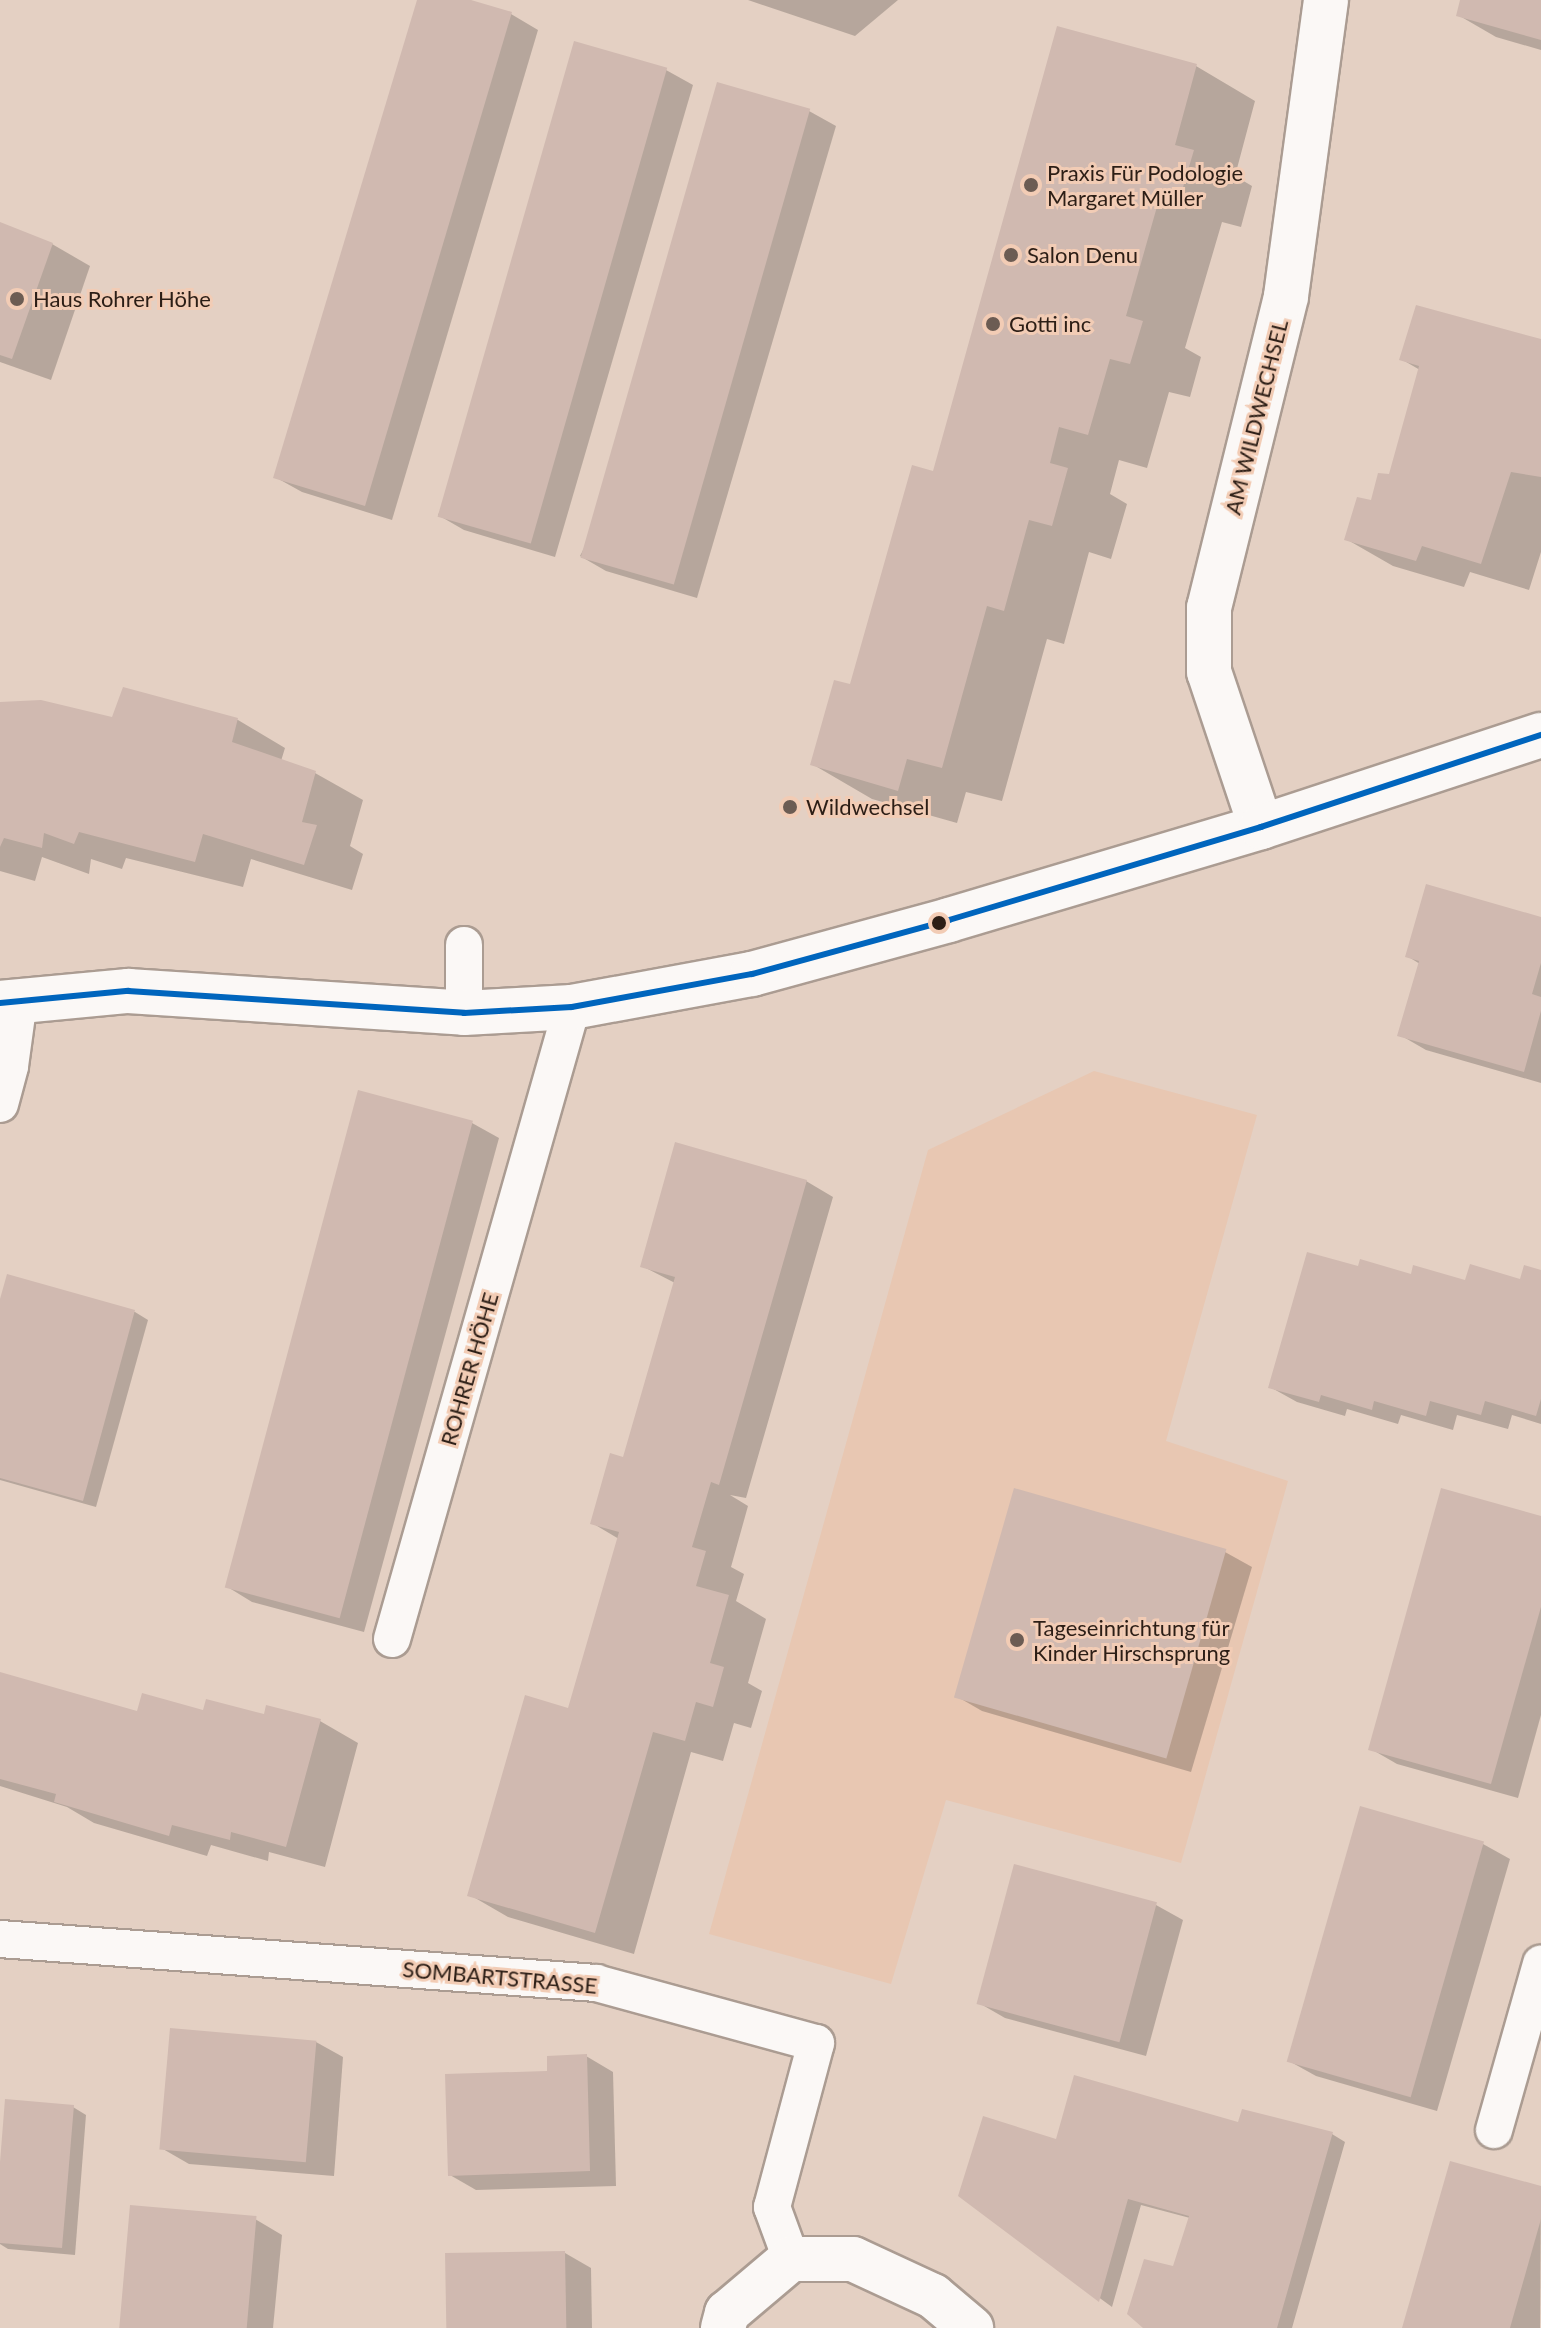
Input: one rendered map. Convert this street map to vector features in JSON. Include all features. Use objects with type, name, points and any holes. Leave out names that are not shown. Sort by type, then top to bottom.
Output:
[{"type":"street","name":"AM WILDWECHSEL","points":[[1261,827],[1209,672],[1209,608],[1286,296],[1326,0]]},
{"type":"street","points":[[10,1001],[128,991],[464,1013],[572,1007],[752,974],[1261,827],[1541,735]]},
{"type":"street","points":[[723,2328],[727,2313],[791,2259],[853,2259],[933,2296],[971,2328]]},
{"type":"lane","points":[[464,945],[464,1013]]},
{"type":"lane","points":[[0,1104],[10,1066],[10,1001]]},
{"type":"lane","name":"ROHRER HÖHE","points":[[392,1639],[572,1007]]},
{"type":"lane","name":"SOMBARTSTRASSE","points":[[0,1939],[596,1983],[816,2043],[772,2207],[791,2259]]},
{"type":"lane","points":[[1494,2130],[1541,1964]]},
{"type":"shaded area","name":"Tageseinrichtung für Kinder Hirschsprung","points":[[1094,1071],[1257,1115],[1166,1441],[1288,1481],[1181,1863],[946,1800],[891,1984],[709,1934],[928,1150]]},
{"type":"building","points":[[417,0],[471,0],[512,12],[365,506],[273,478]]},
{"type":"building","points":[[1460,0],[1541,0],[1541,40],[1456,16]]},
{"type":"building","points":[[1057,26],[1197,64],[1175,145],[1194,150],[1181,194],[1162,189],[1126,316],[1143,321],[1130,364],[1110,359],[1088,435],[1059,427],[1050,463],[1068,468],[1052,526],[1029,520],[1004,611],[987,606],[942,768],[907,759],[898,791],[810,765],[834,680],[850,684],[912,465],[933,471]]},
{"type":"building","points":[[574,41],[667,68],[531,544],[438,517]]},
{"type":"building","points":[[717,82],[810,109],[674,585],[581,558]]},
{"type":"building","name":"Haus Rohrer Höhe","points":[[0,222],[53,243],[12,359],[0,355]]},
{"type":"building","points":[[1416,305],[1541,339],[1541,477],[1511,472],[1481,564],[1422,546],[1416,561],[1344,540],[1357,497],[1371,500],[1378,473],[1389,474],[1419,366],[1399,360]]},
{"type":"building","points":[[123,687],[238,718],[232,742],[316,771],[302,822],[317,825],[304,865],[203,834],[195,862],[79,832],[74,844],[44,833],[42,848],[4,838],[0,847],[0,702],[41,700],[112,717]]},
{"type":"building","points":[[1426,884],[1541,917],[1541,963],[1532,994],[1541,997],[1541,1011],[1524,1072],[1397,1036],[1419,961],[1405,957]]},
{"type":"building","points":[[358,1090],[473,1121],[340,1618],[225,1587]]},
{"type":"building","points":[[675,1142],[807,1180],[719,1485],[711,1482],[692,1547],[706,1551],[696,1586],[729,1595],[710,1663],[724,1667],[713,1707],[696,1702],[685,1741],[653,1732],[595,1933],[467,1896],[525,1695],[568,1708],[619,1532],[590,1524],[610,1453],[623,1457],[675,1277],[640,1267]]},
{"type":"building","points":[[1307,1252],[1358,1266],[1360,1259],[1411,1274],[1413,1265],[1465,1280],[1470,1264],[1520,1279],[1524,1265],[1541,1270],[1541,1399],[1536,1416],[1485,1401],[1481,1415],[1430,1401],[1426,1416],[1374,1401],[1372,1410],[1321,1395],[1319,1402],[1268,1388]]},
{"type":"building","points":[[7,1274],[135,1310],[83,1501],[0,1478],[0,1299]]},
{"type":"building","points":[[1014,1488],[1226,1549],[1166,1758],[954,1698]]},
{"type":"building","points":[[1441,1488],[1541,1516],[1541,1607],[1491,1784],[1368,1750]]},
{"type":"building","points":[[0,1672],[137,1711],[142,1693],[203,1710],[206,1699],[264,1714],[266,1705],[321,1719],[286,1847],[231,1832],[230,1840],[172,1825],[169,1836],[54,1802],[56,1794],[0,1779]]},
{"type":"building","points":[[1360,1806],[1484,1842],[1411,2097],[1287,2062]]},
{"type":"building","points":[[1014,1864],[1157,1902],[1119,2042],[976,2004]]},
{"type":"building","points":[[170,2028],[316,2041],[306,2162],[159,2150]]},
{"type":"building","points":[[587,2054],[590,2171],[448,2176],[445,2074],[547,2071],[547,2056]]},
{"type":"building","points":[[1074,2075],[1238,2122],[1242,2109],[1333,2132],[1277,2328],[1143,2328],[1127,2314],[1144,2259],[1173,2266],[1189,2216],[1128,2199],[1099,2302],[958,2196],[983,2116],[1056,2139]]},
{"type":"building","points":[[5,2099],[74,2105],[62,2248],[0,2243],[0,2162]]},
{"type":"building","points":[[1450,2161],[1541,2186],[1541,2219],[1510,2328],[1402,2328]]},
{"type":"building","points":[[130,2205],[257,2216],[247,2328],[119,2328]]},
{"type":"building","points":[[565,2251],[566,2328],[446,2328],[445,2253]]},
{"type":"transit line","points":[[0,1003],[128,991],[464,1013],[572,1007],[752,974],[949,920],[1261,827],[1541,735]]},
{"type":"place","name":"Praxis Für Podologie Margaret Müller","points":[[1031,185]]},
{"type":"place","name":"Salon Denu","points":[[1011,255]]},
{"type":"place","name":"Haus Rohrer Höhe","points":[[17,299]]},
{"type":"place","name":"Gotti inc","points":[[993,324]]},
{"type":"place","name":"Wildwechsel","points":[[790,807]]},
{"type":"place","name":"Tageseinrichtung für Kinder Hirschsprung","points":[[1017,1640]]}]
